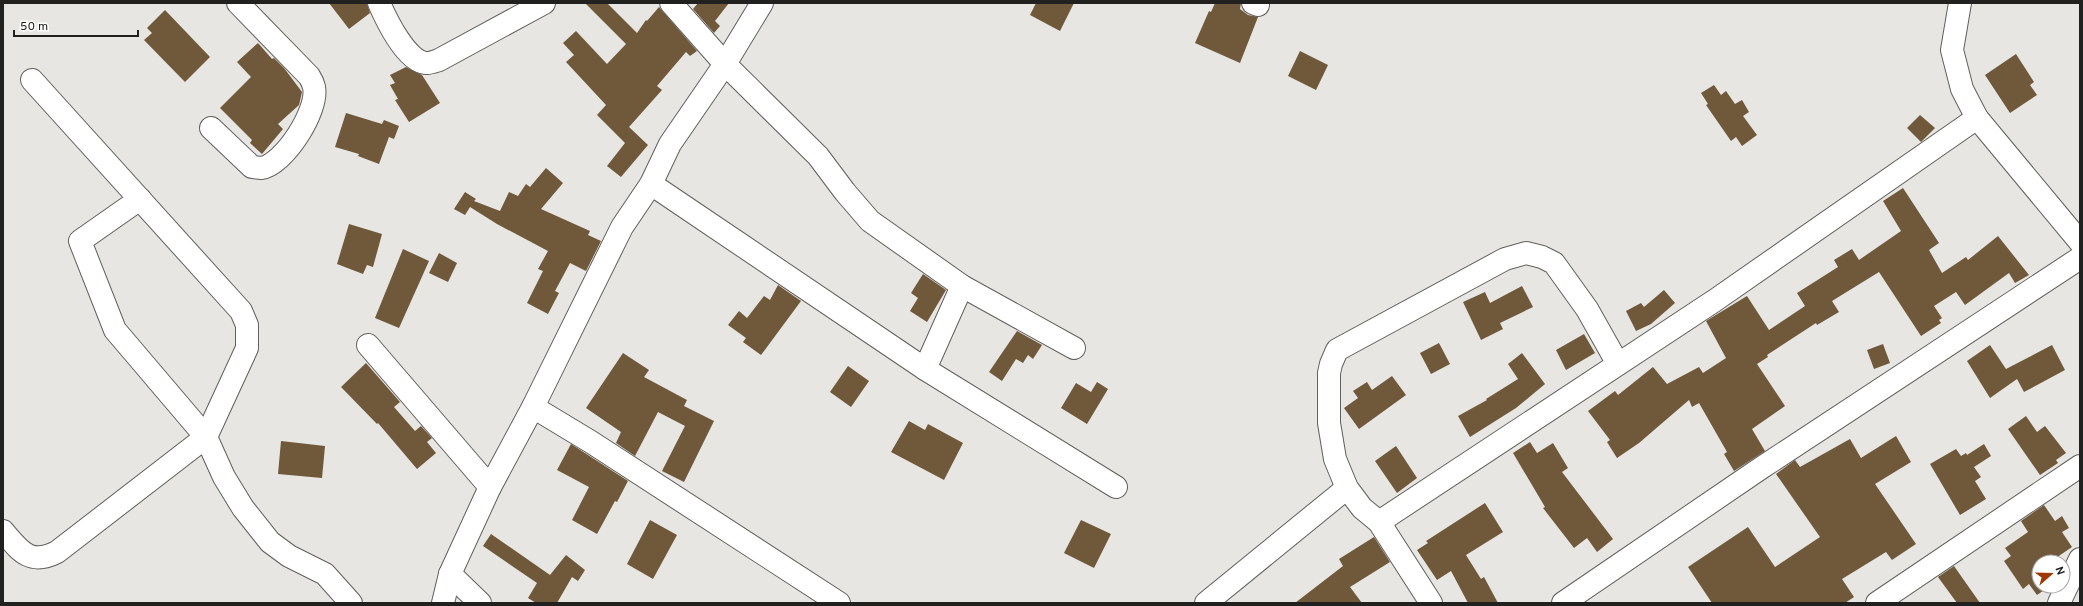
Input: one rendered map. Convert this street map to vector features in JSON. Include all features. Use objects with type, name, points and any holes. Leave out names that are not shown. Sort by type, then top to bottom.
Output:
[{"type":"street","points":[[211,128],[252,167],[260,168],[271,164],[287,150],[302,128],[313,100],[314,88],[309,76],[238,3]]},
{"type":"street","points":[[379,3],[393,32],[405,48],[415,58],[426,63],[440,60],[544,3]]},
{"type":"street","points":[[671,3],[724,64],[818,156],[845,192],[870,221],[962,286],[1074,348]]},
{"type":"street","points":[[443,603],[450,574],[490,487],[533,407],[622,227],[651,184],[670,144],[724,64],[762,3]]},
{"type":"street","points":[[1960,3],[1952,50],[1962,90],[1977,118],[2080,242]]},
{"type":"street","points":[[3,531],[17,547],[30,557],[45,558],[56,552],[206,437],[247,348],[246,325],[241,311],[32,80]]},
{"type":"street","points":[[1379,522],[1721,296],[1977,118]]},
{"type":"street","points":[[651,184],[925,369],[1116,487]]},
{"type":"street","points":[[140,200],[80,241],[114,330],[206,437],[224,477],[243,508],[270,542],[289,556],[325,574],[351,603]]},
{"type":"street","points":[[1431,603],[1379,522],[1362,508],[1347,488],[1335,459],[1330,423],[1330,373],[1331,364],[1337,350],[1505,259],[1526,253],[1542,257],[1554,263],[1587,309],[1618,364]]},
{"type":"street","points":[[1563,603],[1761,468],[2080,258]]},
{"type":"street","points":[[925,369],[962,286]]},
{"type":"street","points":[[368,346],[490,487]]},
{"type":"street","points":[[533,407],[591,442],[839,603]]},
{"type":"street","points":[[1877,603],[2080,466]]},
{"type":"street","points":[[1206,603],[1347,488]]},
{"type":"street","points":[[2059,603],[2080,559]]},
{"type":"street","points":[[450,574],[480,603]]},
{"type":"building","points":[[329,3],[367,3],[370,13],[349,29]]},
{"type":"building","points":[[585,3],[607,3],[637,33],[646,20],[647,21],[659,7],[697,51],[690,56],[686,52],[657,86],[662,90],[629,127],[648,145],[621,177],[607,166],[625,143],[597,115],[606,105],[566,62],[574,55],[563,43],[576,31],[607,64],[626,44]]},
{"type":"building","points":[[698,3],[729,3],[715,21],[720,26],[714,33],[693,9]]},
{"type":"building","points":[[1036,3],[1074,3],[1060,31],[1030,15]]},
{"type":"building","points":[[1215,3],[1241,3],[1240,9],[1248,15],[1258,17],[1240,63],[1195,43],[1209,11],[1211,12]]},
{"type":"building","points":[[165,10],[210,57],[185,82],[144,40],[152,33],[147,28]]},
{"type":"building","points":[[258,43],[272,59],[274,58],[284,68],[302,92],[299,105],[278,124],[283,129],[262,154],[250,143],[252,140],[220,108],[251,77],[237,62]]},
{"type":"building","points":[[1300,51],[1328,65],[1316,90],[1288,76]]},
{"type":"building","points":[[2016,54],[2034,82],[2030,85],[2037,95],[2010,113],[1985,75]]},
{"type":"building","points":[[406,67],[422,75],[440,103],[409,122],[395,100],[398,99],[390,85],[395,83],[390,75]]},
{"type":"building","points":[[1714,85],[1721,95],[1726,91],[1735,104],[1742,100],[1749,112],[1743,116],[1757,135],[1742,146],[1736,137],[1731,141],[1706,105],[1708,104],[1701,93]]},
{"type":"building","points":[[346,113],[382,124],[384,120],[399,126],[394,139],[389,137],[379,164],[358,156],[359,154],[335,147]]},
{"type":"building","points":[[1920,115],[1935,128],[1921,142],[1907,128]]},
{"type":"building","points":[[546,168],[563,183],[541,209],[590,231],[588,235],[601,241],[586,271],[570,263],[555,291],[559,293],[548,314],[527,303],[543,271],[538,269],[548,251],[497,224],[470,207],[465,215],[454,209],[465,192],[476,199],[474,201],[500,211],[509,192],[518,196],[526,184],[530,187]]},
{"type":"building","points":[[1903,188],[1939,243],[1929,250],[1942,273],[1966,257],[1968,260],[1998,236],[2029,275],[2015,283],[2009,273],[1965,305],[1956,292],[1934,306],[1942,318],[1939,320],[1941,323],[1921,336],[1879,272],[1832,301],[1839,312],[1817,325],[1816,323],[1767,355],[1768,357],[1757,364],[1785,406],[1752,429],[1765,451],[1734,471],[1724,454],[1727,452],[1699,403],[1692,407],[1689,400],[1639,443],[1617,458],[1607,442],[1610,440],[1588,411],[1615,391],[1618,395],[1653,367],[1667,384],[1699,367],[1703,373],[1726,358],[1706,321],[1747,296],[1769,330],[1805,306],[1797,293],[1838,267],[1834,260],[1852,249],[1859,260],[1901,231],[1883,201]]},
{"type":"building","points":[[349,224],[382,234],[373,267],[367,265],[363,274],[337,264]]},
{"type":"building","points":[[403,249],[429,261],[399,328],[375,318]]},
{"type":"building","points":[[439,253],[457,263],[448,282],[429,273]]},
{"type":"building","points":[[923,274],[946,290],[927,322],[910,311],[918,298],[911,293]]},
{"type":"building","points":[[778,285],[801,301],[761,355],[743,342],[746,338],[728,325],[739,311],[747,318],[764,296],[770,300]]},
{"type":"building","points":[[1522,286],[1533,307],[1500,323],[1503,329],[1481,340],[1463,302],[1485,292],[1490,303]]},
{"type":"building","points":[[1664,290],[1675,303],[1651,324],[1636,331],[1626,311],[1641,303],[1644,307]]},
{"type":"building","points":[[1017,331],[1042,345],[1033,359],[1028,355],[1023,363],[1016,359],[1002,381],[989,372]]},
{"type":"building","points":[[1584,334],[1595,353],[1566,370],[1556,350]]},
{"type":"building","points":[[1439,343],[1450,364],[1431,374],[1420,353]]},
{"type":"building","points":[[1883,344],[1890,363],[1874,369],[1867,350]]},
{"type":"building","points":[[1990,345],[2006,369],[2052,345],[2065,370],[2024,392],[2017,379],[1990,398],[1967,361]]},
{"type":"building","points":[[623,353],[649,370],[644,377],[687,400],[684,406],[714,421],[684,482],[662,471],[685,426],[658,412],[635,456],[616,443],[621,432],[586,408]]},
{"type":"building","points":[[1522,353],[1545,384],[1516,408],[1470,437],[1458,416],[1487,400],[1486,399],[1518,379],[1508,364]]},
{"type":"building","points":[[366,363],[400,402],[394,407],[415,431],[421,426],[432,438],[427,442],[436,453],[417,469],[378,423],[377,424],[341,387]]},
{"type":"building","points":[[848,366],[869,381],[851,407],[830,392]]},
{"type":"building","points":[[1392,376],[1406,395],[1359,429],[1344,408],[1358,398],[1353,391],[1367,382],[1372,390]]},
{"type":"building","points":[[1097,382],[1108,389],[1087,424],[1061,408],[1076,383],[1091,392]]},
{"type":"building","points":[[2026,416],[2037,432],[2045,426],[2066,453],[2056,460],[2058,463],[2040,475],[2008,429]]},
{"type":"building","points":[[909,421],[925,430],[928,424],[963,443],[944,480],[891,452]]},
{"type":"building","points":[[1896,436],[1911,462],[1875,484],[1916,544],[1892,560],[1886,552],[1842,579],[1854,597],[1845,603],[1712,603],[1688,567],[1748,527],[1775,567],[1820,537],[1776,474],[1795,460],[1800,467],[1850,439],[1861,458]]},
{"type":"building","points":[[281,441],[325,446],[322,478],[278,474]]},
{"type":"building","points":[[1530,442],[1537,453],[1553,443],[1568,468],[1562,472],[1613,539],[1597,552],[1587,538],[1574,548],[1543,508],[1545,507],[1513,453]]},
{"type":"building","points":[[571,444],[628,481],[597,534],[572,520],[589,487],[557,470]]},
{"type":"building","points":[[1984,444],[1991,456],[1974,467],[1981,477],[1975,481],[1986,499],[1960,515],[1930,464],[1956,449],[1961,456],[1966,453],[1967,455]]},
{"type":"building","points":[[1396,446],[1417,478],[1397,493],[1375,461]]},
{"type":"building","points":[[1485,503],[1503,532],[1466,555],[1481,579],[1484,577],[1498,603],[1468,603],[1451,571],[1437,580],[1417,550],[1428,543],[1426,541]]},
{"type":"building","points":[[2044,505],[2055,521],[2062,516],[2069,528],[2062,532],[2072,547],[2062,554],[2031,554],[2031,587],[2029,584],[2023,589],[2004,561],[2011,556],[2005,548],[2028,532],[2021,521]]},
{"type":"building","points":[[650,520],[677,535],[653,579],[627,564]]},
{"type":"building","points":[[1081,520],[1111,534],[1094,568],[1064,553]]},
{"type":"building","points":[[491,534],[550,575],[566,555],[585,570],[578,581],[572,577],[557,603],[536,603],[528,598],[537,583],[483,546]]},
{"type":"building","points":[[1374,537],[1390,562],[1350,587],[1362,603],[1295,603],[1343,566],[1339,559]]},
{"type":"building","points":[[1954,566],[1980,603],[1957,603],[1938,577]]}]
